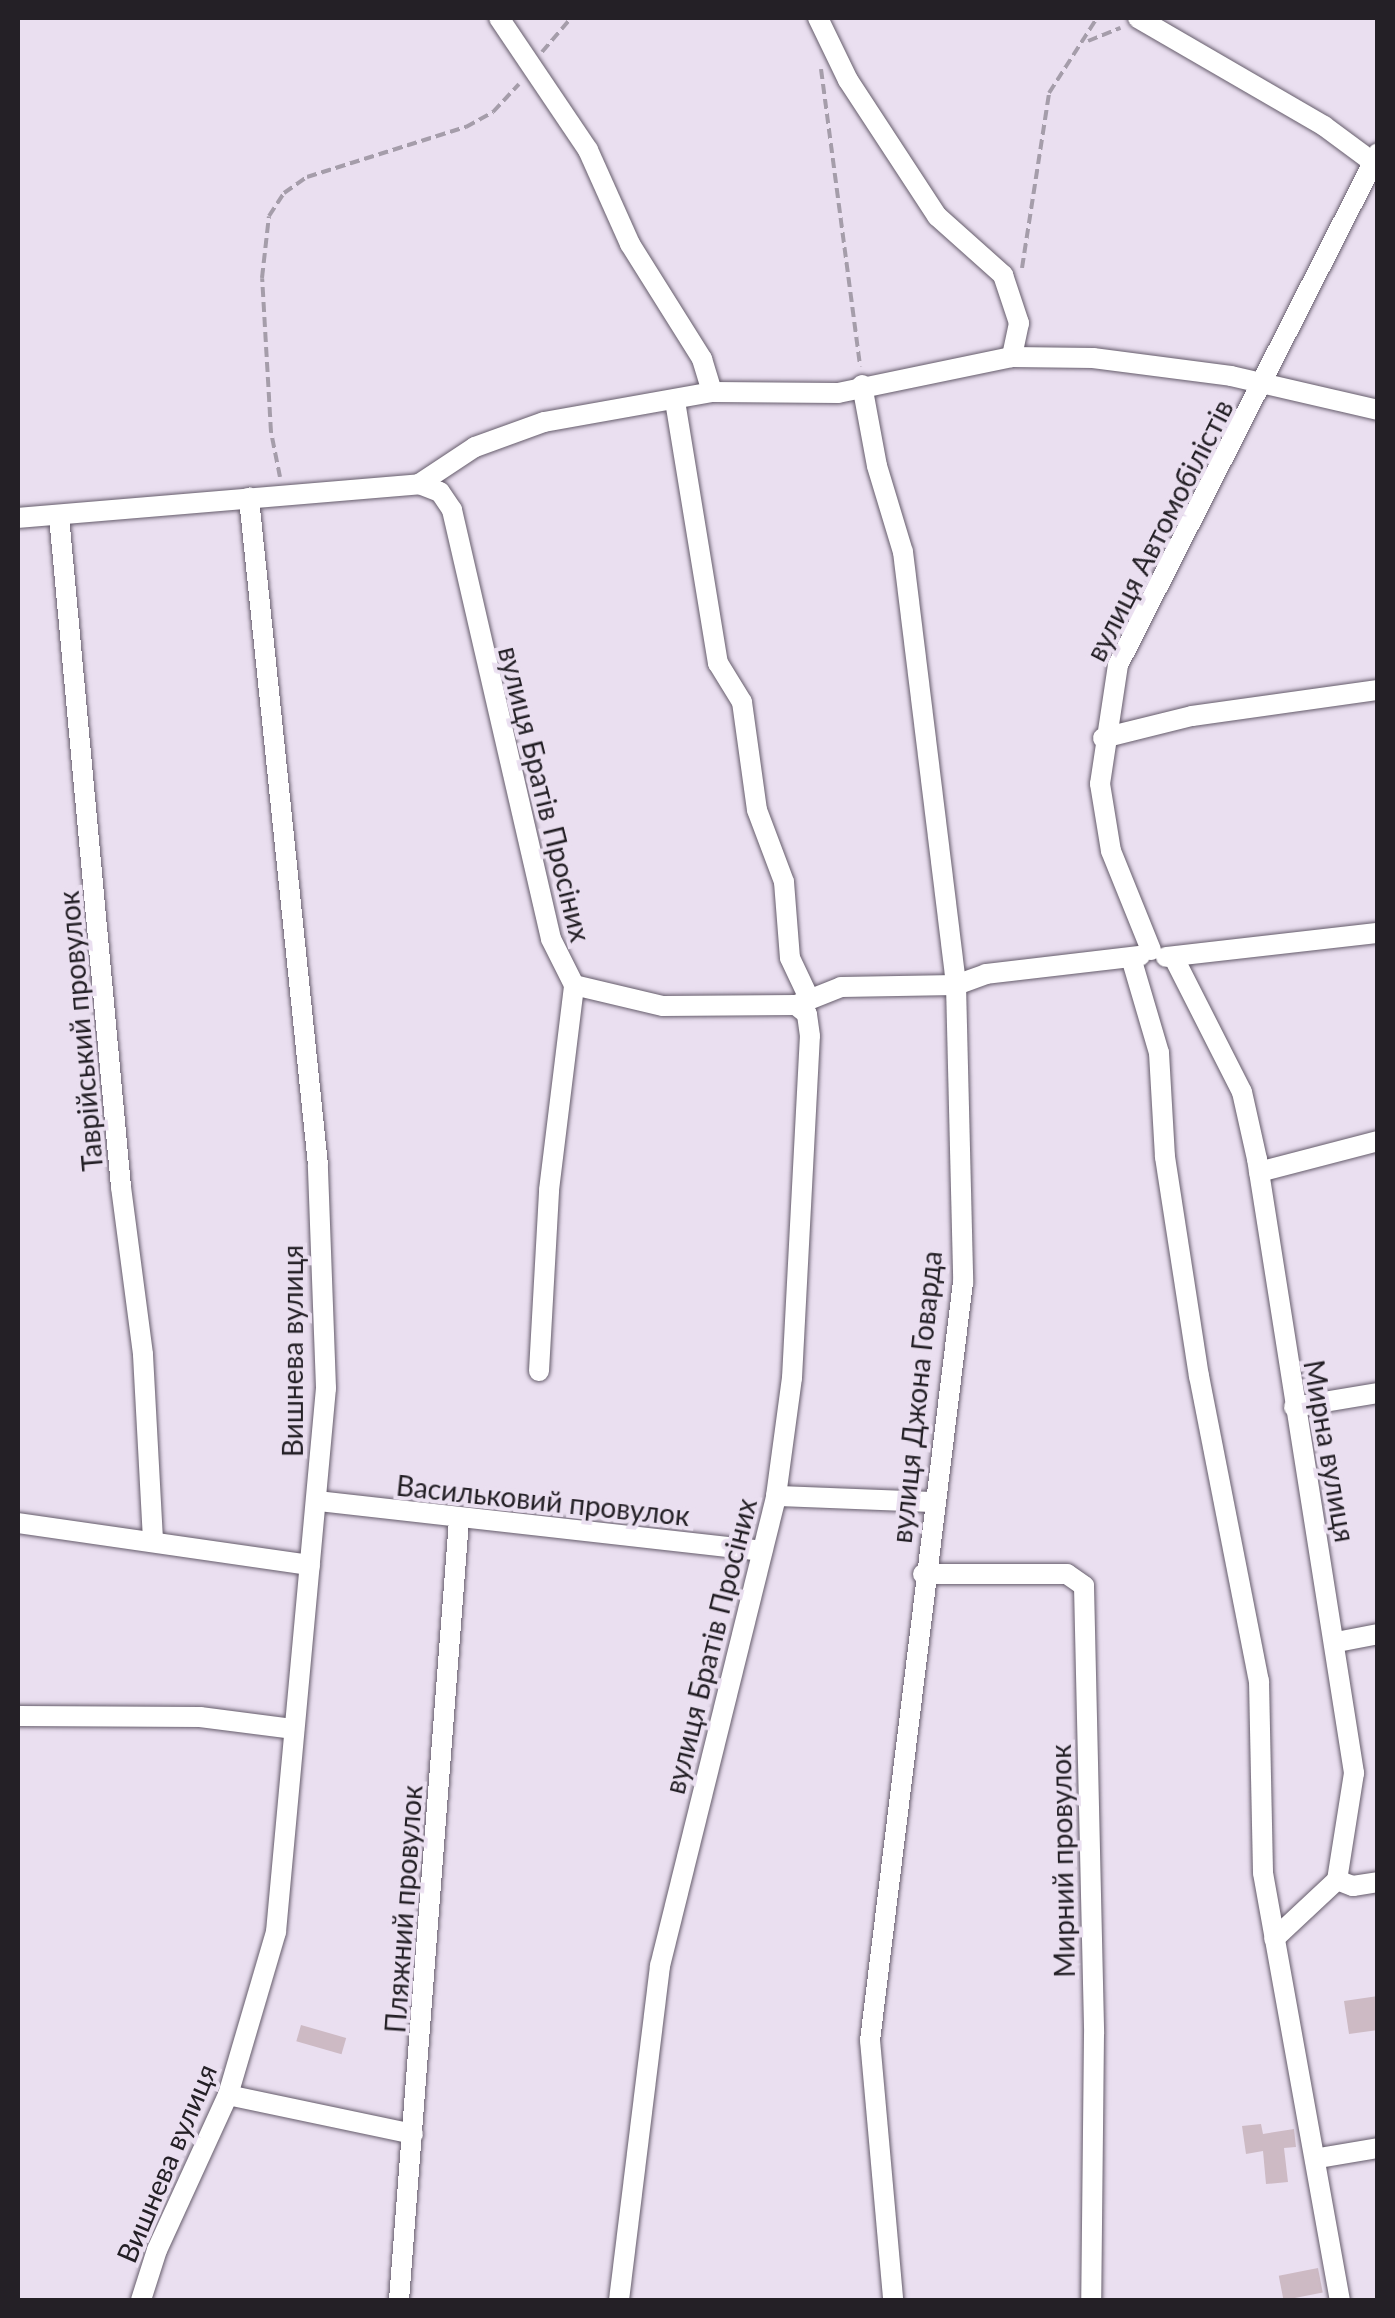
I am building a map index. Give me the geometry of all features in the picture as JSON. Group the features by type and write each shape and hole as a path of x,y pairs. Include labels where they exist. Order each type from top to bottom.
{"street":[{"path":"499,18 588,150 630,244 702,359 712,392"},
{"path":"818,18 848,80 937,216 1003,275 1018,323 1012,356"},
{"path":"1147,23 1324,126 1376,161"},
{"name":"вулиця Автомобілістів","path":"1150,950 1111,851 1100,784 1118,665 1376,161"},
{"path":"18,518 420,484 507,432 712,392 838,393 1012,356 1093,358 1264,382 1378,410"},
{"name":"вулиця Джона Говарда","path":"862,385 877,466 903,552 956,984 963,1282 924,1574 870,2040 893,2300"},
{"name":"вулиця Братів Просіних","path":"619,2300 660,1966 776,1496 792,1378 810,1036 790,958 784,882 757,810 742,702 718,662 675,401"},
{"name":"вулиця Братів Просіних","path":"420,484 440,492 452,510 551,939 574,985 550,1190 539,1371"},
{"name":"Вишнева вулиця","path":"141,2300 156,2250 228,2094 276,1932 326,1388 318,1165 249,498"},
{"name":"Таврійський провулок","path":"59,516 121,1187 143,1354 153,1541"},
{"path":"1104,738 1192,716 1378,690"},
{"path":"574,985 663,1006 802,1000 841,987 956,984 986,974 1132,961 1150,950 1175,960 1378,932"},
{"name":"Мирна вулиця","path":"1175,960 1242,1092 1259,1172 1294,1407 1337,1642 1354,1773 1337,1880"},
{"path":"1132,961 1159,1053 1165,1157 1199,1376 1259,1681 1263,1874 1318,2158 1340,2300"},
{"path":"1259,1172 1378,1141"},
{"path":"1294,1407 1378,1394"},
{"path":"776,1496 935,1502"},
{"name":"Васильковий провулок","path":"318,1501 459,1521 762,1550"},
{"name":"Пляжний провулок","path":"399,2300 459,1521"},
{"path":"18,1522 310,1565"},
{"name":"Мирний провулок","path":"924,1574 1066,1574 1084,1586 1095,2102 1092,2300"},
{"path":"1337,1642 1378,1634"},
{"path":"18,1716 200,1717 294,1729"},
{"path":"1274,1939 1337,1880 1353,1886 1378,1882"},
{"path":"228,2094 413,2134"},
{"path":"1318,2158 1378,2148"}],"path":[{"path":"276,494 280,462 271,432 262,278 269,216 284,193 341,161 466,127 494,112 572,18"},
{"path":"1022,275 1050,93 1098,18"},
{"path":"1084,44 1115,29 1147,23"},
{"path":"822,66 862,385"}],"building":[{"path":"1378,1996 1378,2030 1349,2034 1344,2001"},
{"path":"301,2025 346,2038 341,2054 296,2041"},
{"path":"1261,2124 1263,2134 1294,2129 1296,2147 1284,2148 1288,2182 1266,2184 1263,2151 1246,2154 1242,2126"},
{"path":"1318,2268 1323,2293 1283,2300 1279,2276"}]}
